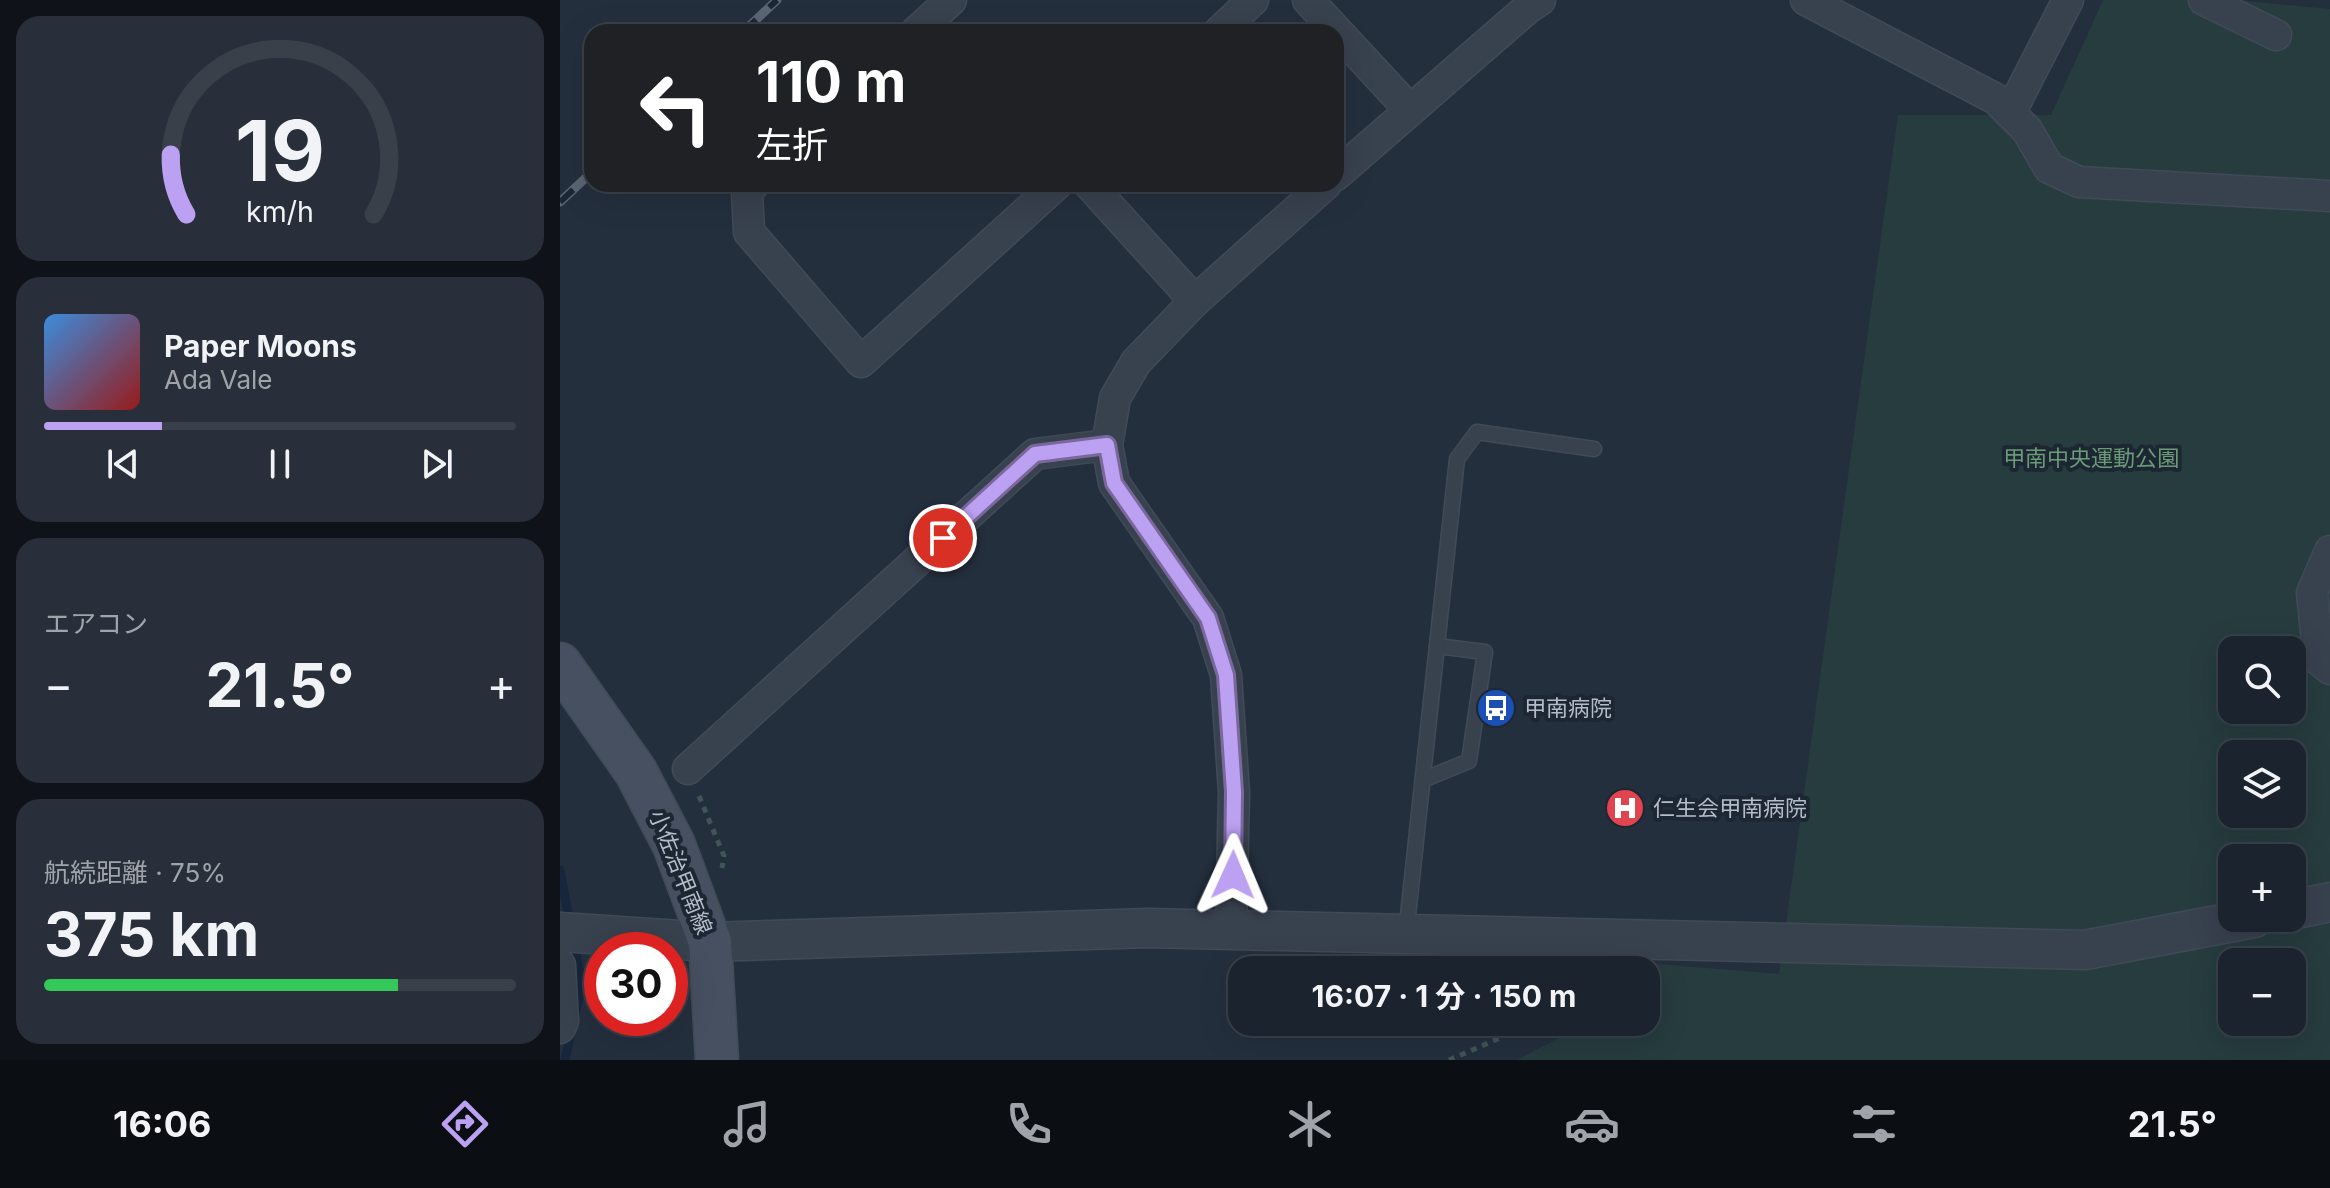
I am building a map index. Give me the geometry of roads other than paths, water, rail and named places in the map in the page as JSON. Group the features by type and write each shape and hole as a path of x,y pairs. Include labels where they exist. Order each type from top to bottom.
{"main road":[{"name":"小佐治甲南線","path":"560,664 642,784 674,845 710,942 717,1060"}],"street":[{"path":"1228,24 1253,0"},
{"path":"1308,0 1330,24"},
{"path":"1344,168 1540,0"},
{"path":"1806,0 1996,99 2027,130 2049,168 2079,182 2330,196"},
{"path":"2010,113 2068,0"},
{"path":"2204,0 2276,35"},
{"path":"1344,39 1410,110"},
{"path":"747,192 749,232 861,362 1048,192"},
{"path":"1096,192 1195,301"},
{"path":"1231,930 1234,792 1226,675 1208,618 1114,483 1107,445 1115,398 1136,362 1195,301 1317,192"},
{"path":"688,769 1035,454 1107,445"},
{"path":"2330,551 2312,593 2319,660 2330,669"},
{"path":"2306,907 2330,902"},
{"path":"560,932 710,942 1149,928 2085,950 2218,925"},
{"path":"560,965 563,1021 560,1028"}],"lane":[{"path":"1406,934 1457,459 1477,432 1594,449"},
{"path":"1423,780 1469,761 1485,652 1437,646"}],"waterway":[{"path":"560,870 570,924"},
{"path":"574,942 582,985 575,1014"},
{"path":"565,1060 572,1028"}],"railway":[{"path":"752,24 777,0"},
{"path":"560,202 584,180"}],"place":[{"name":"甲南病院","path":"1496,708"},
{"name":"仁生会甲南病院","path":"1625,808"}],"park label":[{"name":"甲南中央運動公園","path":"2091,458"}]}
